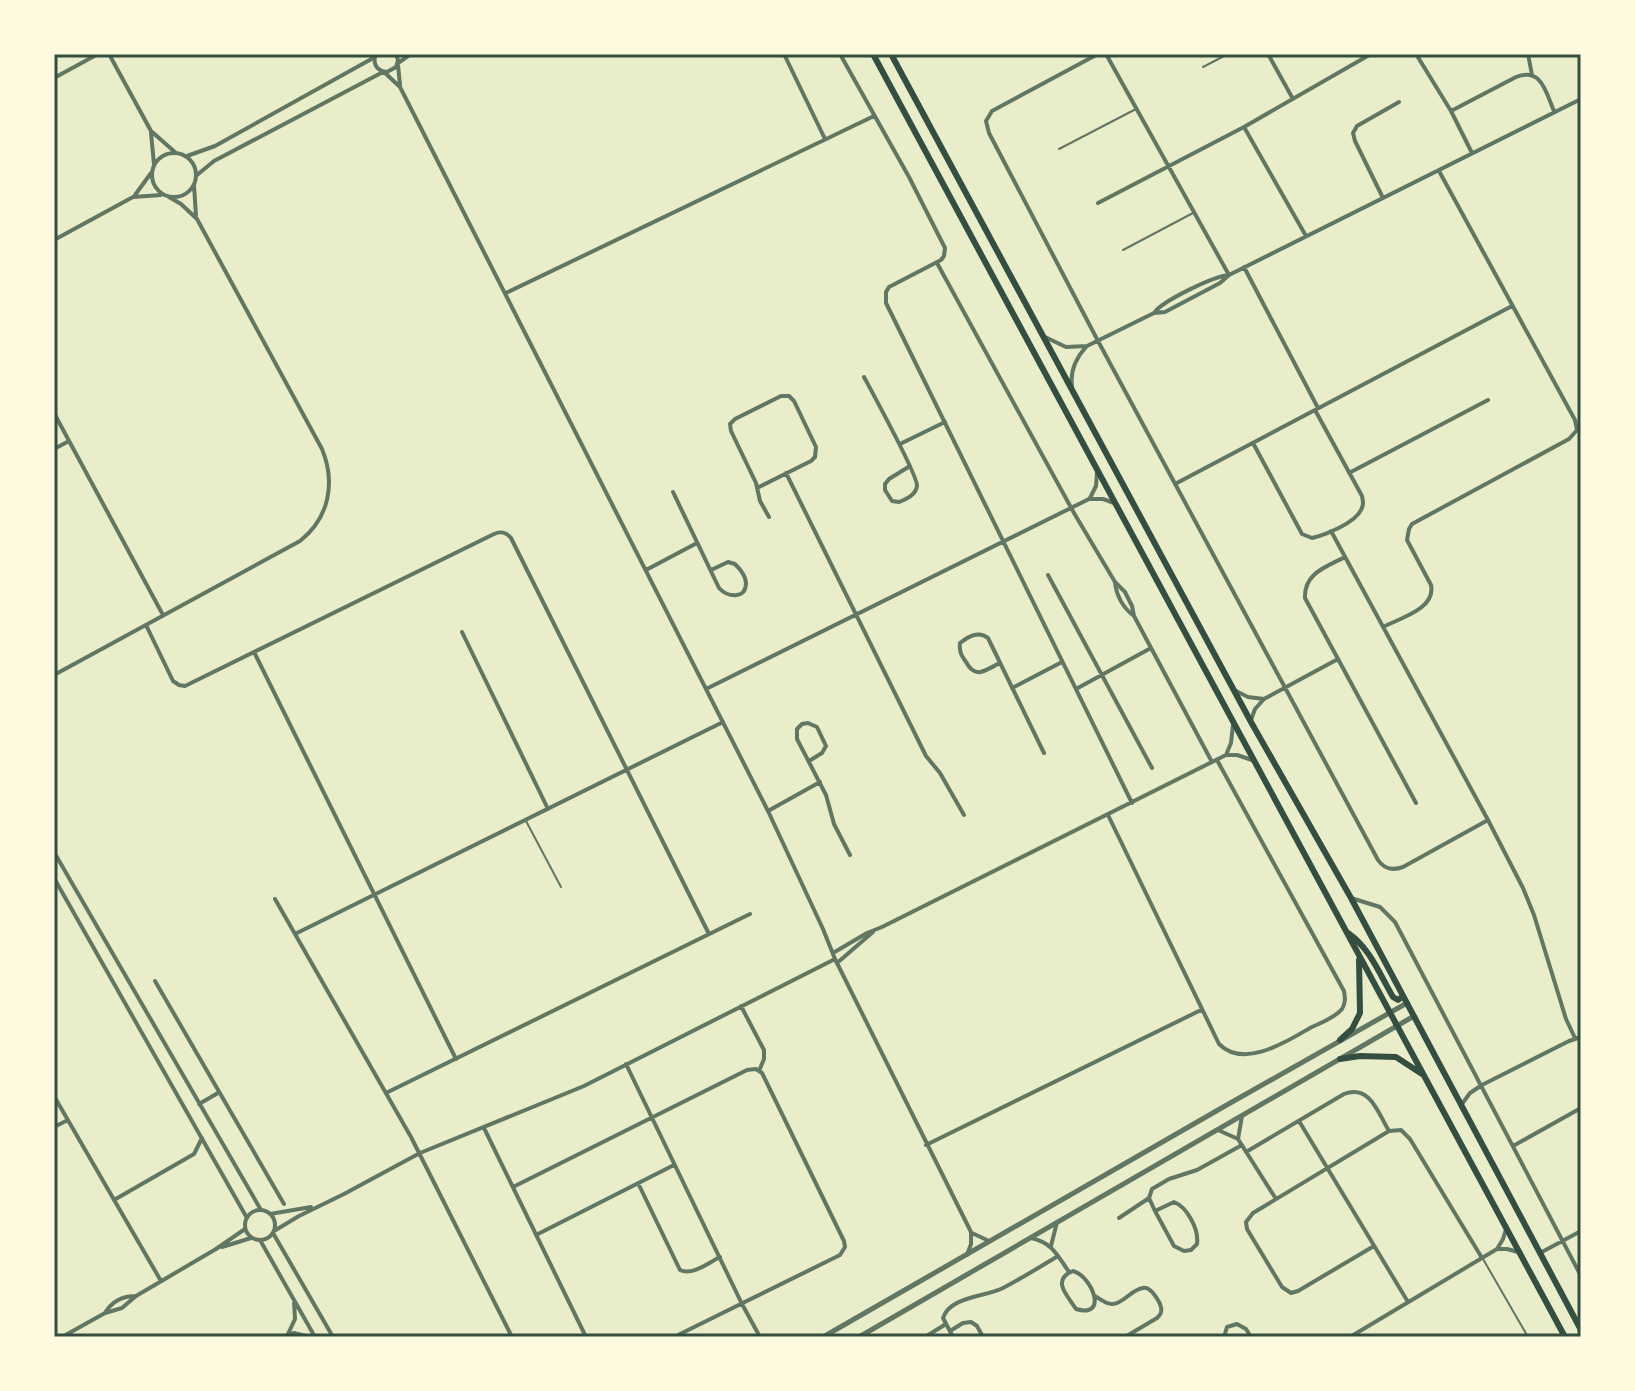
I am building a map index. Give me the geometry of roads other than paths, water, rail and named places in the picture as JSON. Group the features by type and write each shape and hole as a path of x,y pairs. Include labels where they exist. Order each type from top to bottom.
{"main road":[{"path":"873,54 1565,1337"},
{"path":"891,54 1251,722 1403,994 1581,1330"},
{"path":"1345,931 1363,945 1393,997 1398,1000 1403,994"},
{"path":"1340,1040 1352,1029 1360,1013 1359,956"},
{"path":"1340,1059 1396,1057 1425,1076"}],"street":[{"path":"54,78 98,54"},
{"path":"109,54 151,131 176,153"},
{"path":"396,54 400,87"},
{"path":"197,175 214,161 368,78 391,71 411,54"},
{"path":"784,54 825,139"},
{"path":"840,54 945,248 944,256 937,263 889,287 886,303 1132,803"},
{"path":"1098,54 997,108 986,121 989,133 1381,865 1396,870 1488,820"},
{"path":"1106,54 1229,275"},
{"path":"1268,54 1293,99"},
{"path":"1098,203 1244,127 1371,54"},
{"path":"1416,54 1451,111 1472,153"},
{"path":"1528,54 1532,75"},
{"path":"375,55 376,67 400,87 768,811 835,959 971,1232 971,1244 966,1255"},
{"path":"187,156 215,146 356,69 375,55"},
{"path":"1451,111 1521,75 1532,75 1540,81 1555,112"},
{"path":"1044,336 1066,347 1087,346 1154,313 1162,304 1217,277 1229,275 1581,99"},
{"path":"1383,198 1353,133 1357,126 1399,102"},
{"path":"506,293 874,116"},
{"path":"1244,127 1306,236"},
{"path":"54,675 300,541 319,520 327,504 330,485 322,449 197,219 153,182 151,131"},
{"path":"133,197 165,154 187,156 194,164 197,175 194,185 197,219"},
{"path":"1383,627 1420,608 1431,597 1431,585 1407,540 1412,524 1569,439 1577,430 1575,420 1439,171"},
{"path":"54,240 133,197 175,197 186,194 194,185"},
{"path":"937,263 1072,508 1115,582 1131,602 1134,616 1151,648 1344,991 1344,1004 1336,1014 1272,1050 1233,1053 1224,1049 1217,1041 1108,815"},
{"path":"1244,267 1362,496 1362,509 1353,520 1331,531 1312,538 1302,534 1253,443"},
{"path":"1175,484 1512,306"},
{"path":"1074,392 1074,364 1087,346"},
{"path":"864,377 910,466 917,480 915,491 902,501 892,501 885,484 910,466"},
{"path":"757,488 813,460 817,451 789,396 783,395 730,424 769,517"},
{"path":"1349,473 1488,400"},
{"path":"54,413 163,615"},
{"path":"899,445 945,422"},
{"path":"54,449 69,441"},
{"path":"1089,499 1096,486 1097,470"},
{"path":"786,473 926,756 940,773 964,815"},
{"path":"673,492 719,588 724,594 735,596 745,587 745,579 733,562 711,570"},
{"path":"706,689 1089,499 1103,499 1115,504"},
{"path":"1331,531 1488,820 1531,908 1566,1019 1578,1038 1482,1085 1470,1093 1461,1106"},
{"path":"146,625 173,681 179,685 189,685 494,534 503,533 511,538 709,934"},
{"path":"646,570 697,543"},
{"path":"1345,557 1312,575 1304,590 1305,598 1416,803"},
{"path":"1048,575 1152,768"},
{"path":"462,632 548,809"},
{"path":"1000,663 974,672 959,651 960,643 976,634 988,638 1044,753"},
{"path":"1076,689 1151,648"},
{"path":"254,652 456,1059"},
{"path":"1251,722 1255,709 1264,699 1338,659"},
{"path":"1012,688 1062,662"},
{"path":"1234,690 1248,697 1264,699"},
{"path":"295,934 723,722"},
{"path":"1226,755 1233,736 1233,722"},
{"path":"809,761 822,753 826,746 817,727 808,723 799,727 796,736 809,761 820,782 834,824 850,855"},
{"path":"273,1232 420,1153 584,1086 835,959 873,932 1226,755 1254,761"},
{"path":"768,811 820,782"},
{"path":"54,852 261,1210 274,1220 270,1237 260,1240 251,1238 216,1249"},
{"path":"54,879 247,1218"},
{"path":"1351,898 1380,907 1395,922 1581,1276"},
{"path":"275,899 420,1153 512,1337"},
{"path":"386,1093 750,914"},
{"path":"835,959 864,934 873,932"},
{"path":"155,981 284,1204"},
{"path":"823,1337 1407,1003"},
{"path":"741,1006 764,1050 759,1071"},
{"path":"926,1145 1202,1010"},
{"path":"859,1337 1414,1016"},
{"path":"626,1064 760,1337"},
{"path":"513,1187 747,1070 759,1071 838,1227 845,1247 840,1255 674,1337"},
{"path":"1246,1152 1344,1094 1355,1091 1369,1098 1389,1131"},
{"path":"199,1104 219,1093"},
{"path":"54,1096 161,1281"},
{"path":"1513,1146 1581,1108"},
{"path":"1240,1142 1242,1116"},
{"path":"54,1127 68,1120"},
{"path":"1299,1121 1408,1302"},
{"path":"484,1128 586,1337"},
{"path":"1218,1130 1240,1142 1276,1199"},
{"path":"1374,1246 1298,1291 1288,1292 1246,1226 1250,1215 1389,1131 1401,1130 1407,1134 1482,1258"},
{"path":"194,1154 202,1138"},
{"path":"1119,1218 1149,1198 1152,1189 1165,1181 1193,1172 1240,1142"},
{"path":"114,1200 194,1154 204,1153 213,1157"},
{"path":"536,1235 674,1165"},
{"path":"638,1183 680,1270 690,1272 720,1257"},
{"path":"1149,1198 1155,1211 1171,1242 1179,1250 1191,1250 1197,1244 1196,1232 1179,1203 1169,1203 1155,1211"},
{"path":"270,1214 318,1206"},
{"path":"251,1238 245,1229 247,1218 261,1210"},
{"path":"1051,1246 1057,1222"},
{"path":"1350,1337 1497,1249 1506,1228"},
{"path":"62,1337 105,1313 122,1308 136,1296 245,1229"},
{"path":"1540,1253 1581,1231"},
{"path":"273,1232 333,1337"},
{"path":"971,1232 991,1241"},
{"path":"1031,1237 1051,1246 1069,1272"},
{"path":"260,1240 313,1337"},
{"path":"1497,1249 1520,1253"},
{"path":"983,1337 971,1322 963,1323 952,1334 943,1318 948,1309 972,1296 1002,1289 1058,1256"},
{"path":"1095,1296 1094,1304 1088,1310 1076,1309 1062,1287 1063,1278 1069,1272 1078,1271 1095,1296 1108,1304 1142,1288 1151,1291 1161,1306 1161,1314 1125,1337"},
{"path":"105,1313 120,1298 136,1296"},
{"path":"285,1336 295,1319 294,1300"},
{"path":"925,1337 946,1324"},
{"path":"1224,1337 1227,1327 1237,1324 1246,1329 1251,1337"},
{"path":"285,1336 301,1334 313,1337"}],"lane":[{"path":"1203,67 1228,54"},
{"path":"1059,149 1137,108"},
{"path":"1123,250 1194,212"},
{"path":"526,820 561,887"},
{"path":"1482,1258 1528,1337"}]}
